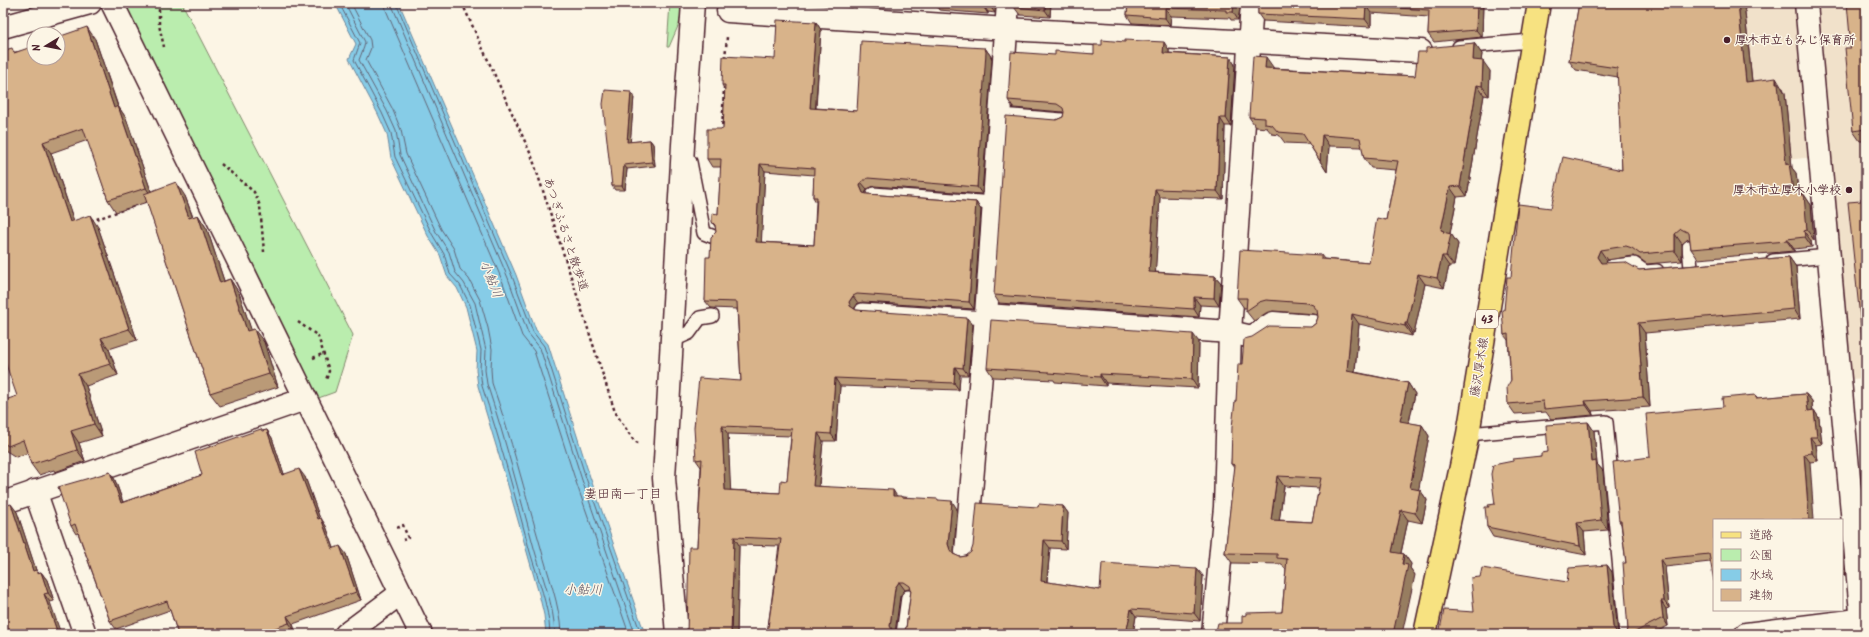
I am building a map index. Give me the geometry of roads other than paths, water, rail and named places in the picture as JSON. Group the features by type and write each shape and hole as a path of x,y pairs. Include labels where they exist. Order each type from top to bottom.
{"main road":[{"name":"藤沢厚木線","path":"1425,634 1468,434 1539,3"}],"street":[{"path":"3,27 90,3"},
{"path":"112,3 421,634"},
{"path":"678,634 664,478 682,154 693,3"},
{"path":"966,552 986,317 1008,3"},
{"path":"1213,634 1225,507 1230,332 1252,3"},
{"path":"1746,634 1864,624 1806,3"},
{"path":"728,11 1006,29 1434,50"},
{"path":"986,317 1230,332 1252,337 1273,324 1312,326"},
{"path":"3,503 305,399"},
{"path":"35,491 85,634"},
{"path":"346,634 401,592"}],"lane":[{"path":"1434,50 1532,41"},
{"path":"1000,115 1062,120"},
{"path":"682,154 690,162 704,233 714,237"},
{"path":"873,194 994,203"},
{"path":"1689,247 1691,268"},
{"path":"1760,262 1829,256"},
{"path":"1612,266 1634,264 1645,272 1706,267"},
{"path":"862,310 986,317"},
{"path":"672,342 689,333 700,318 712,316"},
{"path":"1468,434 1606,422 1626,634"},
{"path":"903,634 908,597"}],"water":[{"name":"小鮎川","path":"335,3 399,3 516,275 536,330 548,344 590,477 645,634 546,634 544,615 539,594 478,386 476,370 477,351 466,307 457,288 447,276 440,255 428,236 391,158 387,134 349,59 356,44"}],"place":[{"name":"厚木市立もみじ保育所","path":"1727,40"},
{"name":"厚木市立厚木小学校","path":"1849,190"}],"district":[{"name":"妻田南一丁目","path":"623,493"}]}
